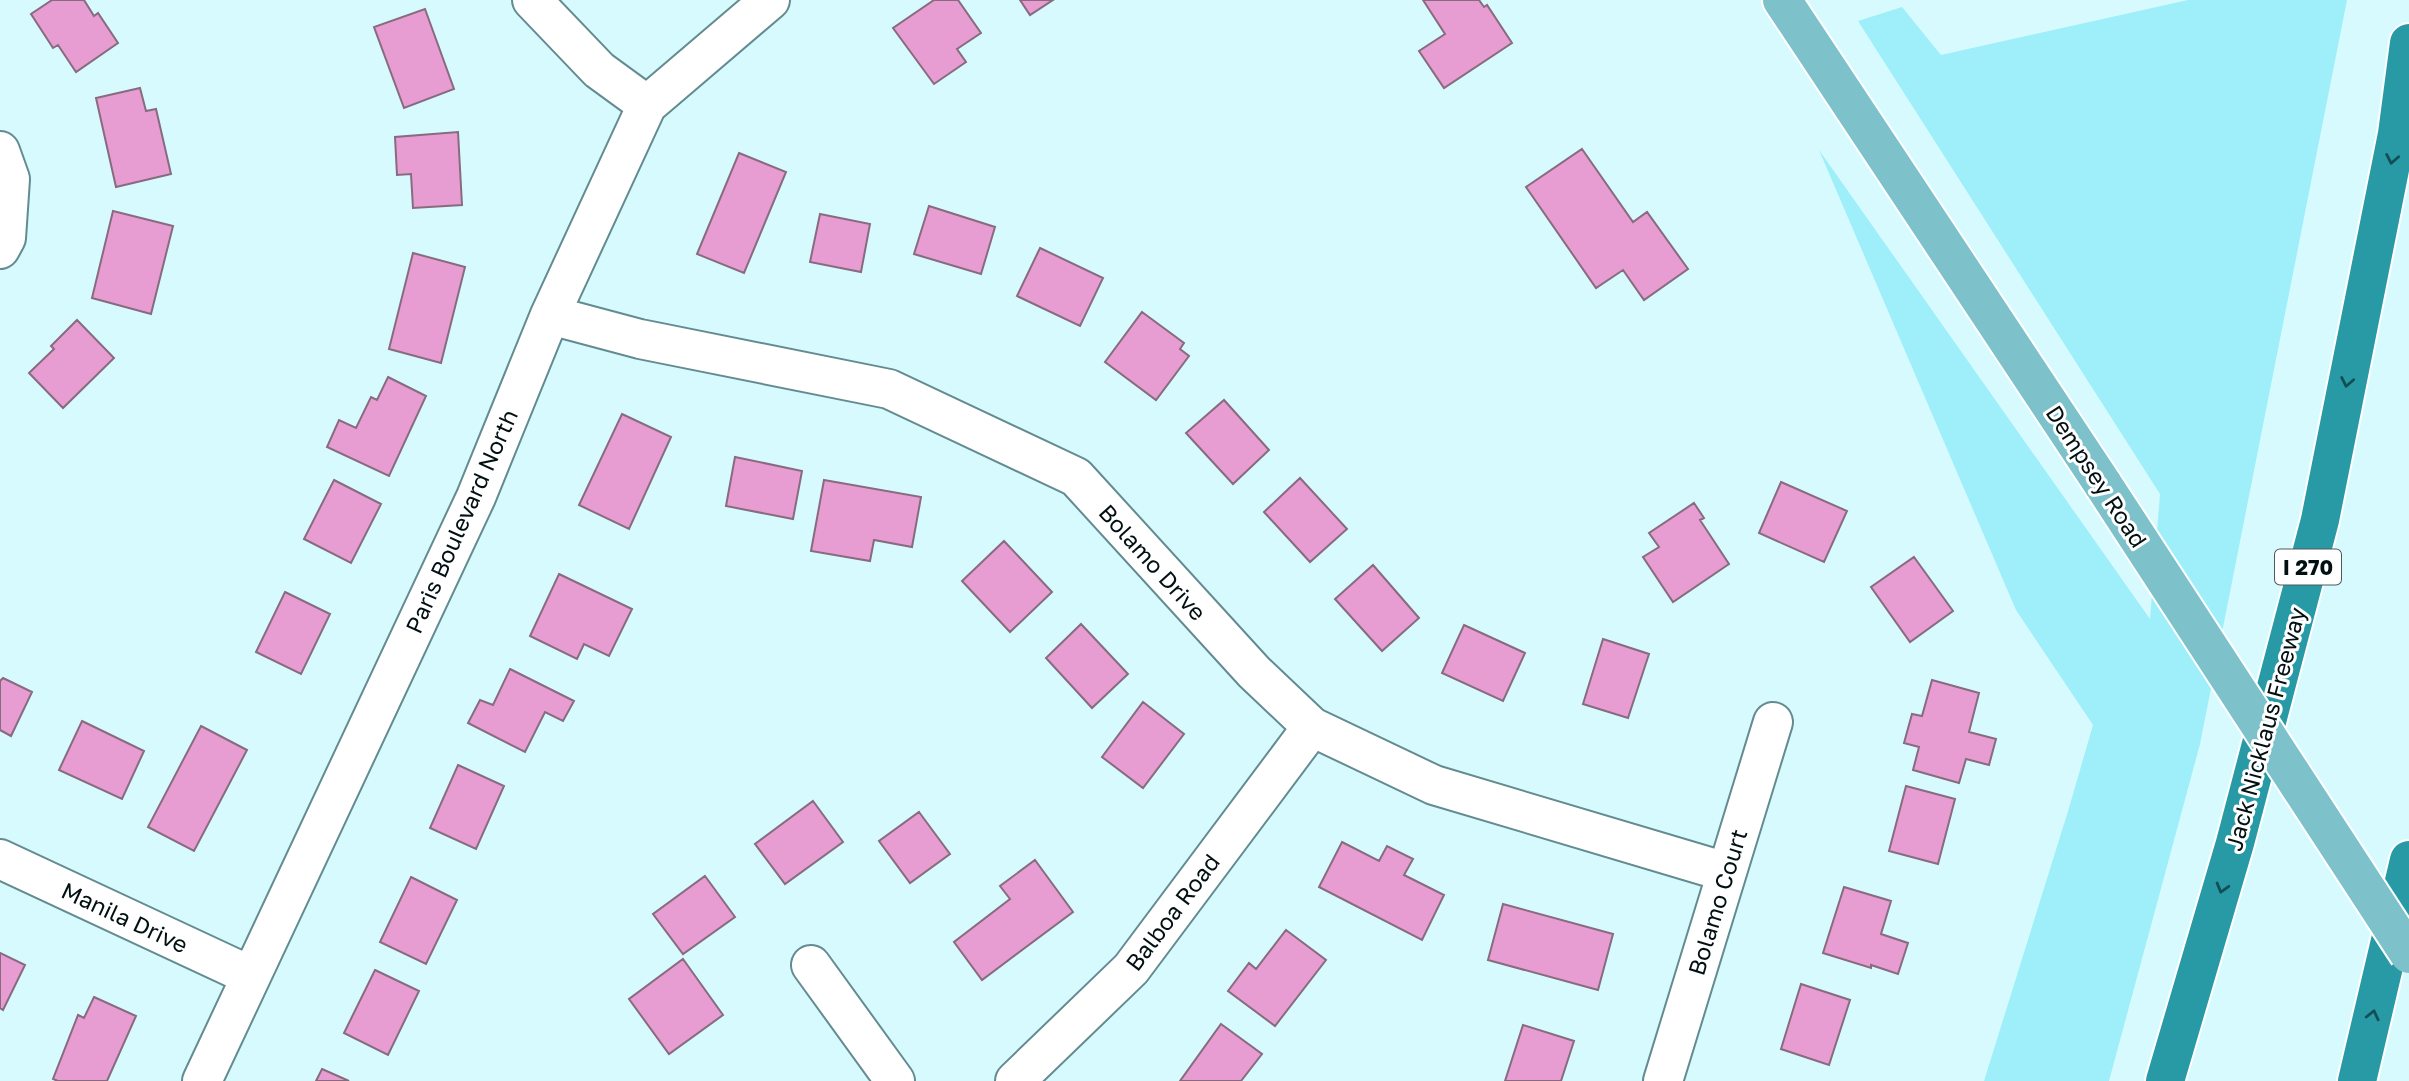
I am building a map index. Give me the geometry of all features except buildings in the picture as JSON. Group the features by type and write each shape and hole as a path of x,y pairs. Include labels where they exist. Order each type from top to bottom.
{"highway":[{"name":"Jack Nicklaus Freeway","path":"2165,1081 2235,843 2320,520 2397,134 2409,43"},
{"path":"2357,1081 2409,860"}],"main road":[{"name":"Dempsey Road","path":"1782,0 2104,486 2409,954"}],"street":[{"path":"532,0 599,71 647,105"},
{"name":"Paris Boulevard North","path":"202,1081 470,509 550,315 647,105 770,0"},
{"path":"0,151 10,179 6,238 0,249"},
{"name":"Bolamo Drive","path":"550,315 640,339 889,389 1076,477 1254,673 1312,727 1434,785 1726,872"},
{"name":"Bolamo Court","path":"1663,1081 1773,722"},
{"name":"Balboa Road","path":"1015,1081 1130,969 1312,727"},
{"name":"Manila Drive","path":"0,859 251,976"},
{"path":"811,965 895,1081"}],"shaded area":[{"path":"2188,0 2347,0 2200,744 2109,1081 1984,1081 2093,725 2016,610 1819,150 2150,619 2160,494 1858,21 1902,7 1941,55"}]}
